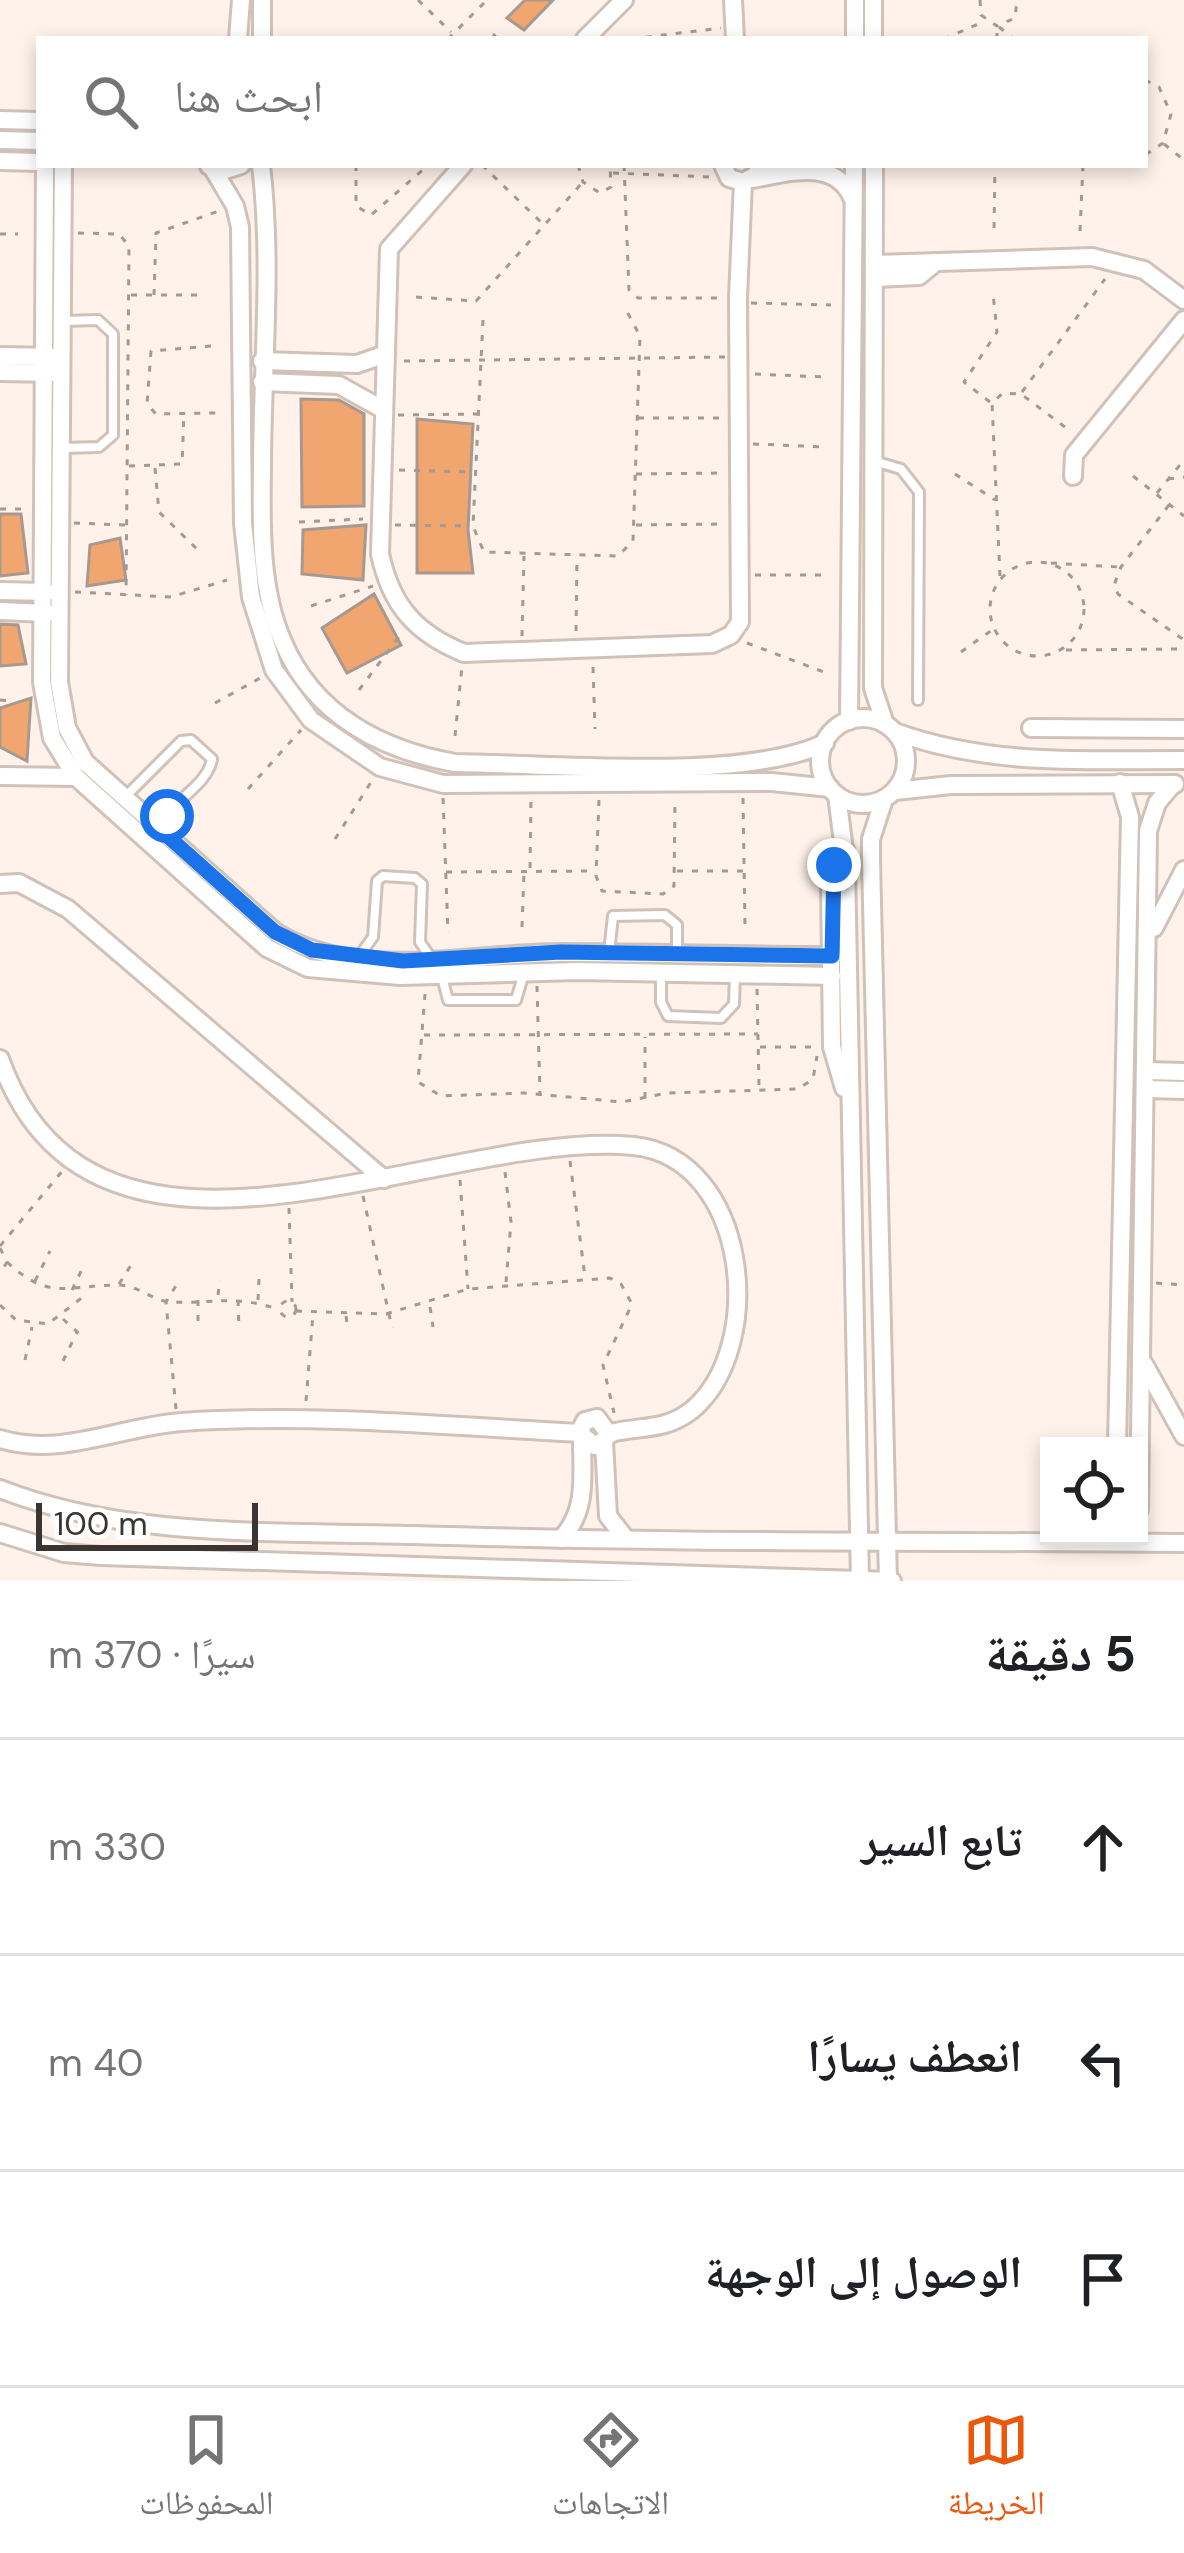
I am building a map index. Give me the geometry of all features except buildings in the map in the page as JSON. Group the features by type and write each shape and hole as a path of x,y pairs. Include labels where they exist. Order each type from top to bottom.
{"street":[{"path":"238,36 241,0"},
{"path":"262,0 262,36"},
{"path":"588,36 624,0"},
{"path":"733,0 735,33"},
{"path":"855,0 855,36"},
{"path":"873,0 873,36"},
{"path":"0,121 36,121"},
{"path":"0,140 36,141"},
{"path":"0,161 36,164"},
{"path":"42,168 62,448 61,523 51,592"},
{"path":"63,168 62,321 53,365 42,509 59,682 67,728 85,762 275,932 312,950 436,967 530,973 832,976"},
{"path":"212,168 235,206 243,523 251,597 274,670 310,720 380,767 443,784 743,784 833,792 868,804 890,795 1179,784"},
{"path":"261,168 262,522 273,618 299,672 318,696 375,740 414,756 455,764 745,764 800,754 825,742 848,721 854,168"},
{"path":"460,168 389,249 382,522 386,582 410,622 435,641 464,652 712,644 731,635 740,622 741,174 829,173 846,182 854,200"},
{"path":"0,1533 82,1554 890,1581 871,839 906,761 873,688 874,168"},
{"path":"874,271 919,276 936,262 1118,261 1144,270 1184,300"},
{"path":"1073,476 1074,455 1184,320"},
{"path":"0,356 53,365"},
{"path":"262,361 357,364 386,358"},
{"path":"0,372 53,365"},
{"path":"262,382 339,385 384,413"},
{"path":"0,591 51,592"},
{"path":"0,611 51,613"},
{"path":"51,613 42,682 52,738 76,777 286,960 332,972 609,954 832,956"},
{"path":"848,721 890,728 955,751 1017,760 1184,760"},
{"path":"1031,728 1184,729"},
{"path":"825,742 820,758 846,850 860,1580"},
{"path":"0,776 76,777"},
{"path":"1117,1437 1130,818 1120,783"},
{"path":"1140,1437 1148,831 1157,803 1179,784"},
{"path":"846,850 831,874 834,1064 848,1096"},
{"path":"1148,946 1161,909 1184,870"},
{"path":"0,884 19,884 68,909 384,1179"},
{"path":"0,1059 10,1089 37,1127 105,1180 154,1197 361,1182 568,1148 636,1146 672,1158 702,1181 724,1212 735,1249 729,1351 715,1383 693,1409 664,1428 610,1436"},
{"path":"1146,1080 1184,1072"},
{"path":"1146,1080 1184,1090"},
{"path":"1141,1359 1184,1436"},
{"path":"561,1539 578,1516 583,1493 580,1436 585,1420 597,1418 610,1436 608,1516 626,1539"},
{"path":"0,1439 64,1445 178,1422 305,1419 580,1436"},
{"path":"856,1449 885,1445"},
{"path":"0,1489 74,1511 142,1522 369,1534 1040,1540"},
{"path":"368,1565 369,1534"},
{"path":"1148,1540 1184,1543"}],"lane":[{"path":"62,321 98,320 113,334 113,435 99,447 62,448"},
{"path":"874,461 901,470 919,492 918,700"},
{"path":"121,796 134,793 181,741 191,740 212,765 167,816 163,832"},
{"path":"359,956 373,937 377,881 383,876 415,878 422,884 420,942 448,1000 516,1000 530,973"},
{"path":"609,954 613,916 665,915 677,925 676,956"},
{"path":"662,973 661,1002 668,1016 721,1018 734,1004 735,974"}],"path":[{"path":"418,0 449,36"},
{"path":"451,36 487,0"},
{"path":"980,0 985,21"},
{"path":"997,26 1015,17 1017,0"},
{"path":"951,36 985,21 1010,36"},
{"path":"997,26 997,36"},
{"path":"683,36 735,33"},
{"path":"1148,81 1159,86 1171,114 1163,143 1148,153"},
{"path":"1163,143 1184,160"},
{"path":"356,168 356,206 371,215 421,168"},
{"path":"485,168 545,225"},
{"path":"579,168 583,182 600,194 607,191 611,168"},
{"path":"994,227 995,168"},
{"path":"1080,231 1083,168"},
{"path":"624,169 627,284 633,295 831,305"},
{"path":"613,172 741,174"},
{"path":"416,297 476,301 583,182"},
{"path":"154,295 155,233 235,206"},
{"path":"0,234 18,234"},
{"path":"1021,394 1118,261"},
{"path":"993,293 998,332 964,382 992,404 1000,578 989,612 993,629 1011,650 1037,657 1063,650 1184,649"},
{"path":"129,295 205,295"},
{"path":"483,320 473,526 484,552 626,554 634,525 639,329 624,306"},
{"path":"211,346 158,347 147,357 149,411 216,413"},
{"path":"386,358 639,358 825,377"},
{"path":"992,404 1004,393 1021,394 1065,427"},
{"path":"127,466 184,460 184,413"},
{"path":"384,413 478,414"},
{"path":"636,418 739,418"},
{"path":"739,444 828,447"},
{"path":"1156,495 1184,460"},
{"path":"155,466 159,512 200,553"},
{"path":"383,469 476,472"},
{"path":"634,474 740,472"},
{"path":"955,474 996,501"},
{"path":"1132,476 1184,516"},
{"path":"1168,479 1184,477"},
{"path":"1169,505 1121,567 1114,585 1118,594 1184,640"},
{"path":"0,508 42,509"},
{"path":"299,522 473,526"},
{"path":"61,523 127,525"},
{"path":"634,525 740,524"},
{"path":"521,650 524,554"},
{"path":"577,555 595,729"},
{"path":"1000,578 1023,563 1121,567"},
{"path":"1050,563 1073,577 1084,602 1081,629 1063,650"},
{"path":"741,575 825,575"},
{"path":"51,592 171,597 226,580"},
{"path":"311,606 386,582"},
{"path":"359,690 410,622"},
{"path":"961,652 993,629"},
{"path":"731,635 787,662 829,674"},
{"path":"455,736 464,652"},
{"path":"215,704 274,670"},
{"path":"0,700 14,700"},
{"path":"248,789 310,720"},
{"path":"335,839 380,767"},
{"path":"443,784 448,933"},
{"path":"743,784 745,927"},
{"path":"522,927 532,786"},
{"path":"600,786 597,871 602,891 663,894 674,886 676,786"},
{"path":"446,872 597,871"},
{"path":"675,871 745,871"},
{"path":"436,967 421,1035 418,1082 432,1094 622,1102 807,1086 817,1070 817,1047 758,1046"},
{"path":"530,973 540,1096"},
{"path":"757,975 759,1090"},
{"path":"421,1035 758,1034"},
{"path":"645,1035 645,1098"},
{"path":"568,1148 585,1279"},
{"path":"73,1158 0,1247 7,1262 34,1282 71,1292 118,1285 166,1302 238,1298 281,1313 386,1314 505,1283 610,1278 621,1284 632,1304 603,1365 610,1436"},
{"path":"504,1158 511,1222 505,1283"},
{"path":"459,1166 468,1289"},
{"path":"361,1182 392,1328"},
{"path":"289,1190 296,1311"},
{"path":"34,1282 50,1251"},
{"path":"118,1285 135,1259"},
{"path":"0,1274 7,1262"},
{"path":"71,1292 85,1265"},
{"path":"258,1302 259,1279"},
{"path":"218,1297 220,1280"},
{"path":"1143,1282 1184,1285"},
{"path":"177,1284 166,1302 178,1422"},
{"path":"1,1309 32,1325 63,1318 91,1290"},
{"path":"238,1298 239,1329"},
{"path":"198,1299 198,1329"},
{"path":"278,1324 284,1303 292,1302"},
{"path":"430,1305 433,1328"},
{"path":"305,1419 313,1313"},
{"path":"346,1314 348,1330"},
{"path":"63,1318 84,1337"},
{"path":"25,1360 32,1325"},
{"path":"63,1361 77,1332"}],"route":[{"path":"167,816 163,832 292,943 332,954 403,961 561,952 832,956 834,865"}]}
